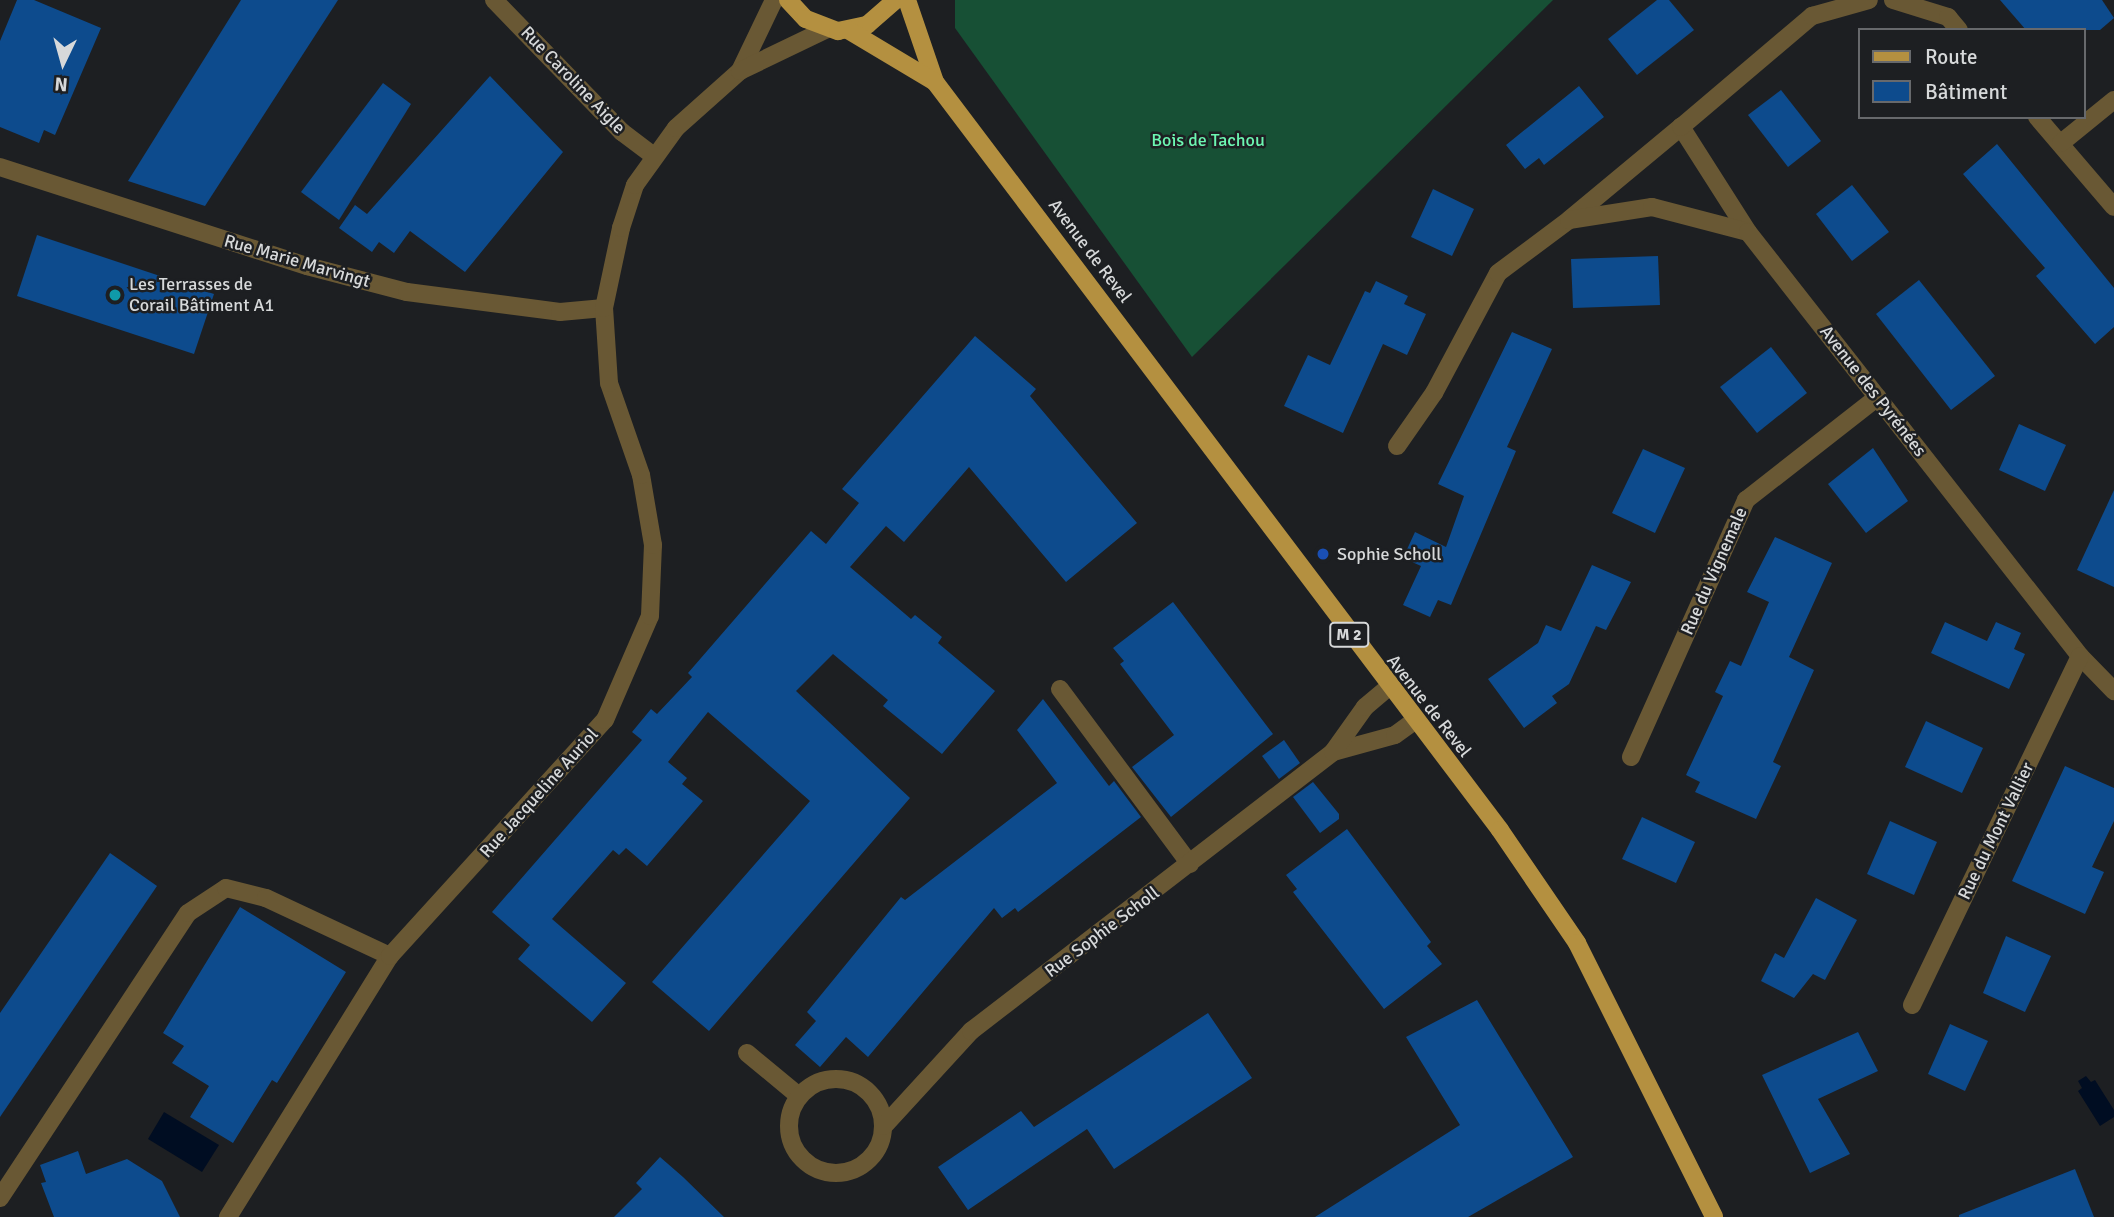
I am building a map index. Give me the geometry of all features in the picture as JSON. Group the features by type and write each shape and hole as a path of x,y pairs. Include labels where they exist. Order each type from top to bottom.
{"main road":[{"path":"788,0 806,19 827,29 849,30 883,15 896,0"},
{"name":"Avenue de Revel","path":"907,0 935,82 1239,481 1388,688 1500,830 1577,943 1714,1217"},
{"name":"Avenue de Revel","path":"849,30 935,82"}],"street":[{"name":"Rue Caroline Aigle","path":"494,0 622,132 654,156"},
{"name":"Rue Jacqueline Auriol","path":"740,71 774,0"},
{"path":"1396,446 1434,393 1498,273 1569,220 1812,16 1869,0"},
{"path":"1893,0 1948,17 1957,28"},
{"name":"Rue Jacqueline Auriol","path":"228,1217 390,956 605,720 650,617 653,545 647,499 609,383 604,307 621,228 635,185 676,128 740,71 827,29"},
{"path":"2061,143 2114,100"},
{"path":"2039,119 2114,207"},
{"name":"Avenue des Pyrénées","path":"1681,127 1748,232 2080,656 2114,691"},
{"name":"Rue Marie Marvingt","path":"0,167 294,262 407,292 560,312 604,307"},
{"path":"1569,220 1652,207 1748,232"},
{"name":"Rue du Vignemale","path":"1631,757 1746,500 1878,397"},
{"name":"Rue du Mont Vallier","path":"1912,1005 2080,656"},
{"name":"Rue Sophie Scholl","path":"799,1096 791,1111 792,1143 800,1157 820,1170 845,1172 860,1167 881,1143 884,1126 971,1031 1333,752 1365,707 1388,688"},
{"path":"1060,689 1190,864"},
{"name":"Rue Sophie Scholl","path":"1333,752 1395,735 1414,721"},
{"path":"0,1198 188,913 226,888 266,898 390,956"},
{"path":"747,1053 799,1096 823,1080 852,1081 876,1098 884,1126"}],"green space":[{"name":"Bois de Tachou","path":"955,0 1553,0 1192,357 955,28"}],"water":[{"path":"2086,1076 2091,1082 2095,1080 2114,1110 2114,1117 2100,1126 2078,1091 2082,1088 2078,1081"},
{"path":"164,1112 219,1145 202,1172 148,1139"}],"building":[{"path":"17,0 34,0 101,28 55,135 44,130 39,143 0,127 0,41"},
{"path":"241,0 338,0 205,206 128,181"},
{"path":"1657,0 1669,0 1694,30 1637,75 1608,39"},
{"path":"2000,0 2102,0 2114,18 2100,30 2024,28"},
{"path":"490,76 563,152 465,272 410,231 394,253 379,242 372,252 339,228 355,205 367,214"},
{"path":"383,83 411,104 339,220 301,192"},
{"path":"1579,86 1604,117 1544,165 1539,158 1525,169 1506,145"},
{"path":"1781,90 1821,141 1788,167 1748,115"},
{"path":"1997,144 2114,288 2114,327 2095,344 2036,276 2045,268 1963,174"},
{"path":"1852,185 1889,232 1852,261 1816,214"},
{"path":"1433,189 1474,209 1452,256 1411,237"},
{"name":"Les Terrasses de Corail Bâtiment A1","path":"37,235 214,294 194,354 17,296"},
{"path":"1658,256 1660,305 1573,308 1571,259"},
{"path":"1919,280 1995,376 1951,410 1876,314"},
{"path":"1376,281 1408,296 1404,304 1426,314 1407,355 1383,344 1343,433 1284,406 1308,355 1330,365 1365,291 1370,293"},
{"path":"1512,332 1552,349 1507,447 1516,451 1451,605 1438,600 1430,617 1403,605 1421,566 1403,558 1415,532 1446,547 1464,496 1438,484"},
{"path":"975,336 1036,389 1030,396 1137,523 1066,582 969,467 904,542 886,526 850,567 911,619 915,615 942,637 938,643 995,691 942,754 883,706 888,700 833,654 796,691 910,798 709,1031 652,982 810,801 708,712 668,762 687,778 682,784 703,801 647,866 626,848 619,855 613,850 552,919 626,983 592,1022 518,959 530,945 492,912 642,740 632,732 651,709 657,714 692,677 688,673 811,531 826,544 859,503 842,489"},
{"path":"1771,347 1807,393 1757,433 1720,387"},
{"path":"2019,424 2066,445 2045,491 1999,470"},
{"path":"1873,448 1908,501 1866,533 1828,484"},
{"path":"1643,449 1685,468 1655,533 1612,513"},
{"path":"2114,490 2114,587 2077,570"},
{"path":"1775,537 1832,563 1789,657 1814,670 1773,762 1781,766 1756,819 1695,792 1700,782 1686,775 1723,696 1715,692 1730,661 1741,666 1769,602 1747,592"},
{"path":"1592,565 1631,582 1606,630 1596,626 1569,684 1552,696 1557,703 1524,728 1488,679 1538,643 1546,625 1561,631"},
{"path":"1173,602 1273,734 1171,817 1132,767 1174,735 1120,664 1124,661 1113,648"},
{"path":"1945,622 1987,641 1996,622 2021,633 2014,649 2025,654 2009,689 1931,653"},
{"path":"1043,699 1109,786 1114,781 1141,817 1018,912 1015,908 1002,918 994,908 868,1057 846,1037 820,1067 795,1045 816,1021 807,1012 901,897 905,900 1057,783 1017,730"},
{"path":"1926,721 1983,748 1962,793 1905,767"},
{"path":"1284,740 1300,763 1279,779 1262,756"},
{"path":"2065,766 2114,788 2114,821 2092,867 2104,872 2085,914 2012,881"},
{"path":"1313,782 1339,814 1339,819 1320,833 1293,797"},
{"path":"1642,817 1695,842 1676,883 1622,859"},
{"path":"1890,821 1937,842 1914,895 1867,874"},
{"path":"1347,829 1431,942 1427,946 1442,964 1384,1009 1293,892 1297,889 1286,875"},
{"path":"110,853 157,886 0,1117 0,1013"},
{"path":"1816,898 1857,920 1825,980 1813,974 1794,998 1761,981 1775,953 1784,958"},
{"path":"240,907 346,972 277,1083 272,1080 233,1143 190,1117 209,1086 172,1063 184,1046 163,1033"},
{"path":"2006,936 2051,956 2025,1012 1983,993"},
{"path":"1477,1000 1573,1157 1468,1217 1315,1217 1460,1125 1406,1037"},
{"path":"1208,1013 1252,1078 1114,1169 1087,1129 968,1210 938,1167 1021,1111 1034,1127"},
{"path":"1950,1024 1988,1041 1965,1091 1928,1074"},
{"path":"1858,1032 1878,1071 1818,1099 1850,1154 1810,1173 1762,1075"},
{"path":"78,1151 86,1174 127,1159 162,1181 180,1217 54,1217 41,1183 46,1182 40,1165"},
{"path":"660,1157 724,1217 614,1217 642,1189 636,1183"},
{"path":"2075,1169 2094,1217 1959,1217 1959,1215"}],"place":[{"name":"Les Terrasses de Corail Bâtiment A1","path":"115,295"},
{"name":"Sophie Scholl","path":"1323,554"}]}
